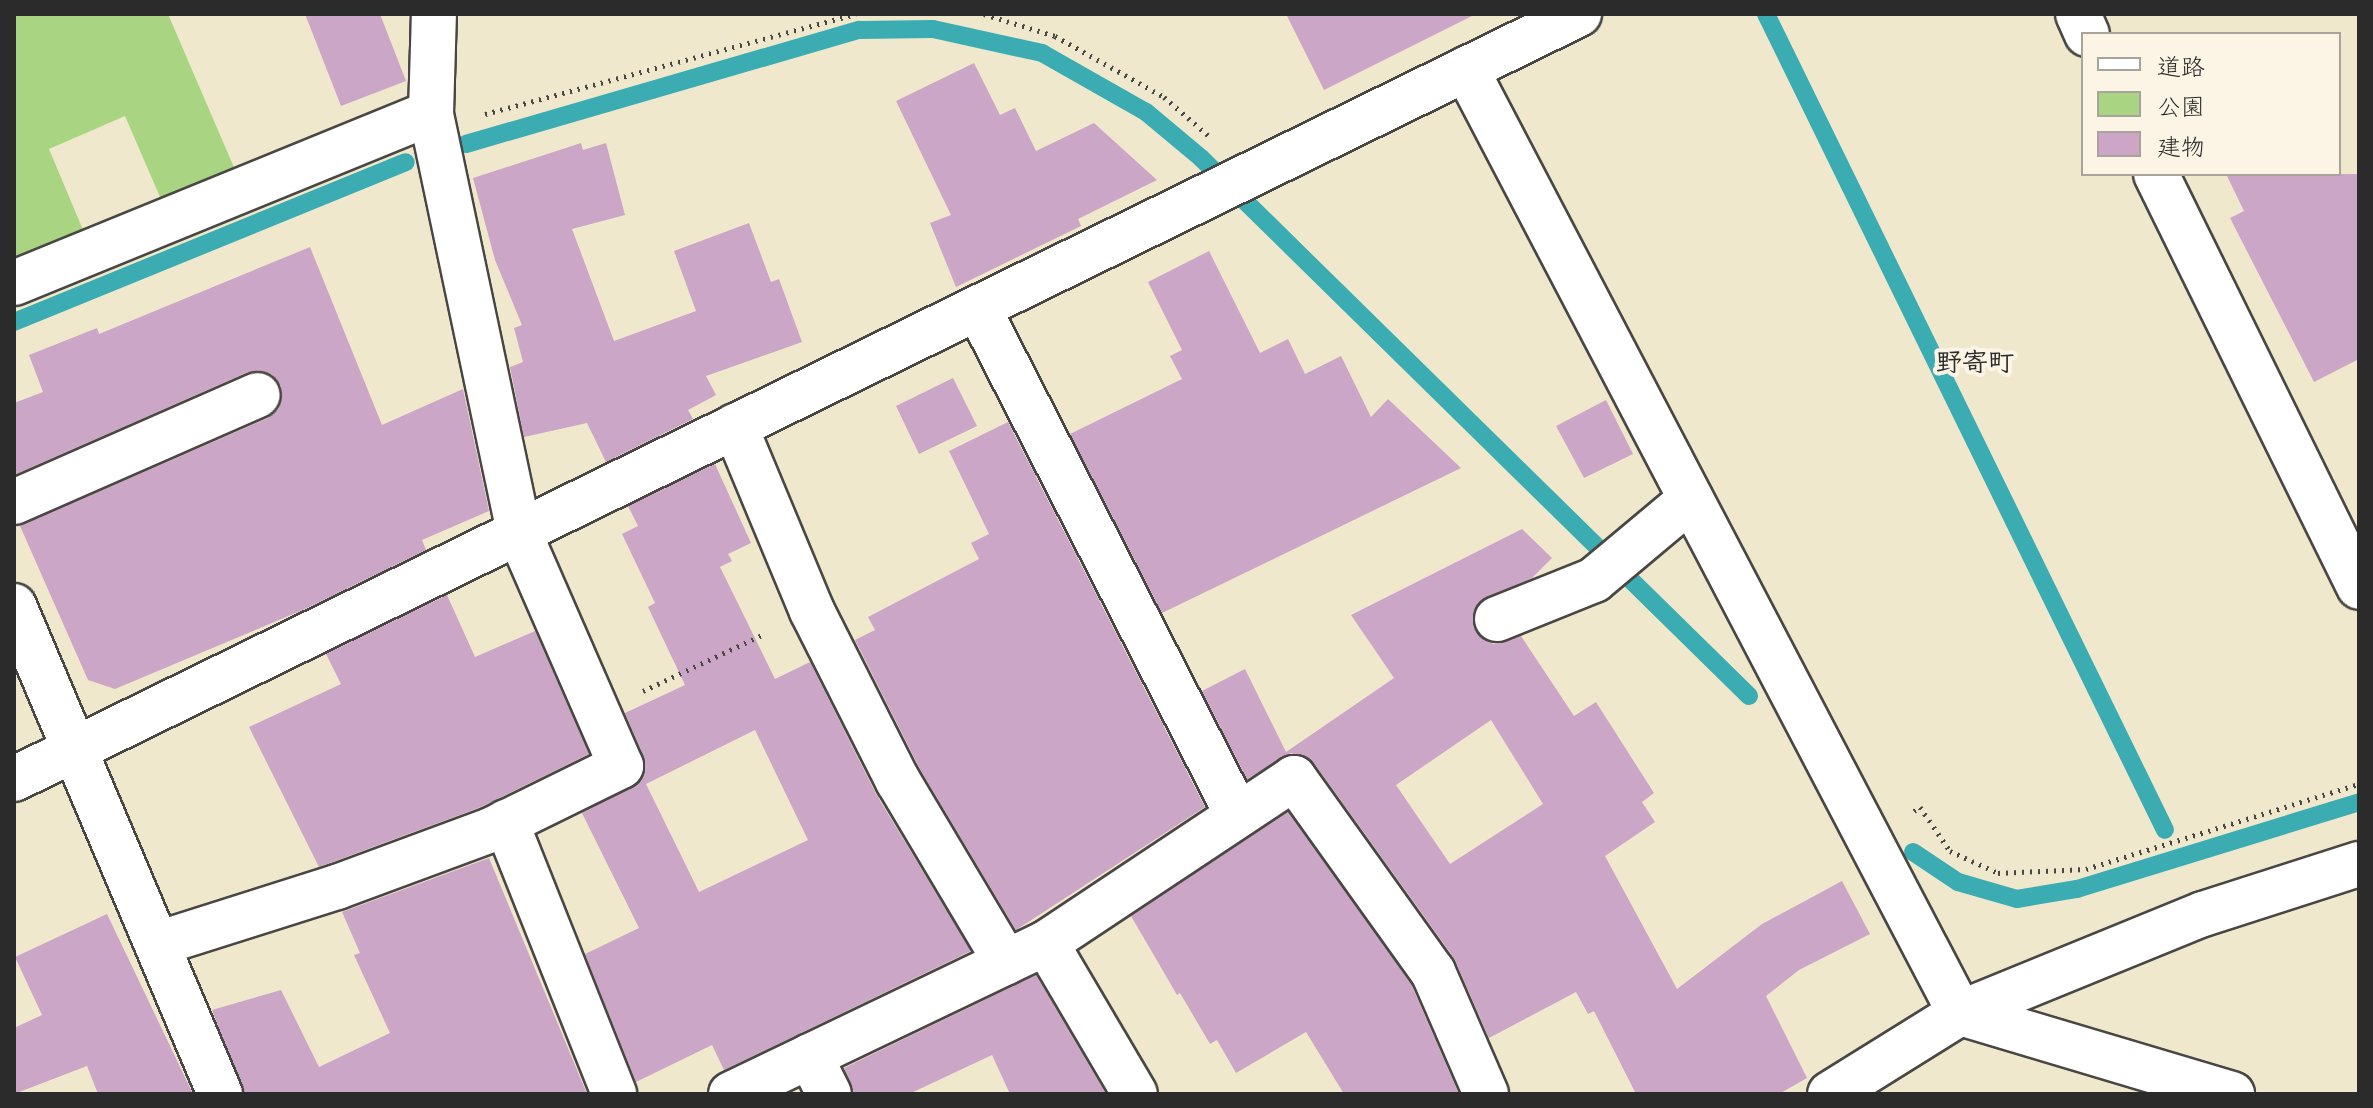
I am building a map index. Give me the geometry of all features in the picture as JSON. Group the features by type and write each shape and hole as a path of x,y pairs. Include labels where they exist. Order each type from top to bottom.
{"street":[{"path":"157,944 337,887 506,822 621,766 519,532 432,120 434,14"},
{"path":"14,779 1579,14"},
{"path":"1466,69 1960,1013 2232,1094"},
{"path":"14,283 432,120"},
{"path":"2157,176 2359,587"},
{"path":"978,308 1237,814"},
{"path":"14,502 258,395"},
{"path":"735,426 812,611 898,781 1006,962"},
{"path":"1497,619 1594,580 1691,499"},
{"path":"14,606 220,1094"},
{"path":"731,1094 820,1075 1006,962 1046,943 1294,778 1433,972 1486,1094"},
{"path":"506,822 614,1094"},
{"path":"1830,1094 1960,1013 2203,914 2359,864"},
{"path":"1046,943 1135,1094"}],"path":[{"path":"432,120 856,14"},
{"path":"984,14 1055,36 1164,97 1249,175"},
{"path":"598,712 812,611"},
{"path":"1866,834 1920,807 1950,851 1998,873 2086,869 2359,784"}],"green space":[{"path":"14,14 168,14 236,172 163,204 125,116 49,149 86,237 14,267"}],"building":[{"path":"305,14 380,14 406,81 341,106"},
{"path":"1286,14 1476,14 1324,90"},
{"path":"974,63 1000,115 1015,108 1036,151 1094,123 1157,180 1078,219 1081,226 956,287 930,223 951,215 896,101"},
{"path":"581,143 583,150 606,143 625,215 572,229 614,341 696,311 674,251 749,223 771,282 779,279 802,342 706,376 716,395 688,410 693,419 606,462 587,423 524,437 510,367 523,362 514,328 522,325 495,260 473,178"},
{"path":"2359,174 2359,359 2314,382 2230,218 2244,211 2227,176"},
{"path":"310,247 382,425 463,389 489,511 422,540 426,550 305,609 115,689 88,680 20,526 268,418 279,409 281,386 272,374 248,372 14,475 14,403 43,392 29,355 97,328 99,334"},
{"path":"1209,251 1260,353 1288,339 1305,374 1341,356 1371,417 1388,399 1461,468 1162,613 1070,434 1182,379 1170,356 1182,350 1148,282"},
{"path":"953,378 977,426 919,454 896,406"},
{"path":"1606,400 1633,454 1584,478 1556,426"},
{"path":"1008,422 1205,807 1016,930 920,769 855,640 875,630 868,617 979,559 971,543 989,534 949,451"},
{"path":"715,464 751,543 728,554 732,561 720,567 775,679 810,662 876,794 971,951 724,1070 712,1045 636,1082 585,954 639,928 582,813 642,780 644,757 625,713 685,685 648,607 655,603 622,534 638,526 628,506","holes":["755,730 808,840 699,892 646,784"]},
{"path":"1522,529 1552,558 1532,578 1478,603 1474,628 1493,644 1521,636 1574,716 1596,702 1654,793 1642,802 1655,822 1605,856 1677,989 1762,924 1842,881 1870,934 1799,970 1766,996 1807,1078 1779,1094 1636,1094 1594,1011 1588,1014 1576,992 1489,1038 1454,958 1314,763 1291,753 1247,779 1202,691 1245,669 1286,752 1394,678 1351,615","holes":["1491,720 1543,804 1450,864 1396,785"]},
{"path":"447,595 475,657 535,631 589,754 481,807 319,867 249,727 341,684 326,654"},
{"path":"1288,812 1411,984 1459,1094 1344,1094 1306,1032 1236,1073 1217,1040 1210,1044 1180,993 1177,995 1131,916"},
{"path":"489,858 587,1094 244,1094 212,1010 281,990 319,1067 390,1033 354,955 360,953 342,912"},
{"path":"107,914 193,1094 98,1094 87,1066 14,1094 14,1028 42,1015 15,957"},
{"path":"1036,975 1106,1094 1010,1094 992,1055 909,1094 854,1094 844,1068"}],"waterway":[{"path":"1766,14 2165,830"},
{"path":"466,144 859,30 933,29 1042,53 1146,112 1201,158 1749,696"},
{"path":"14,322 406,162"},
{"path":"1913,852 1958,882 2017,899 2077,889 2359,802"}],"district":[{"name":"野寄町","path":"1975,364"}]}
